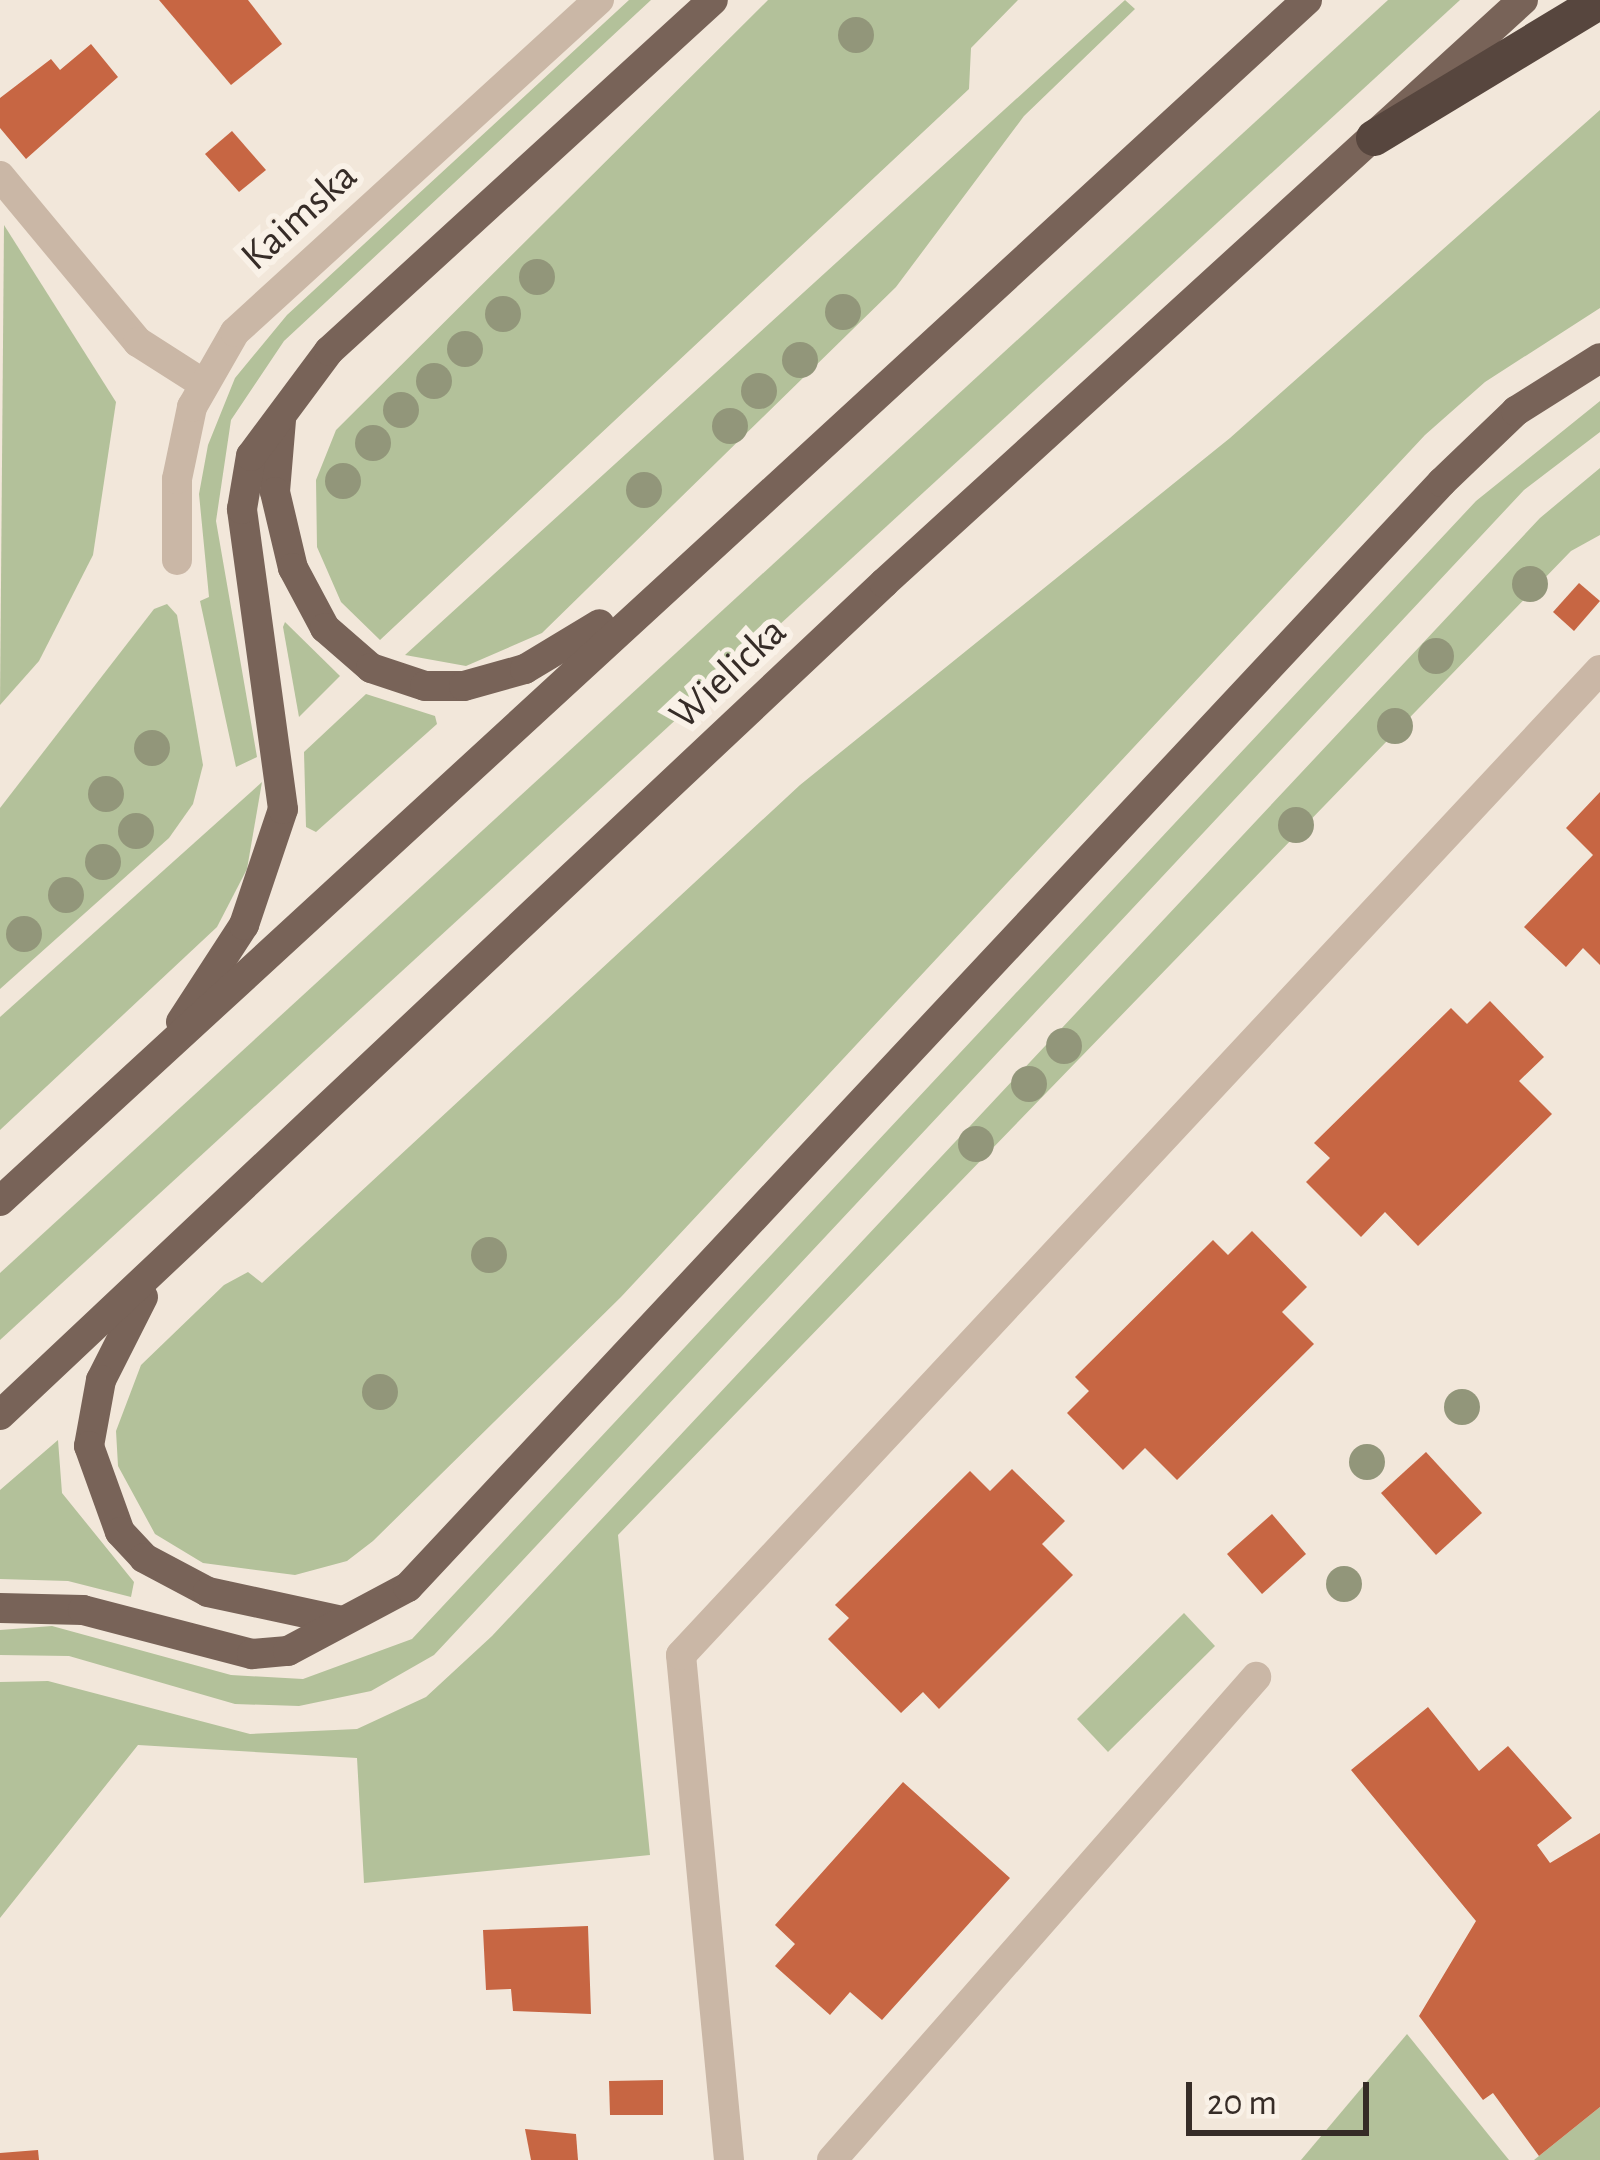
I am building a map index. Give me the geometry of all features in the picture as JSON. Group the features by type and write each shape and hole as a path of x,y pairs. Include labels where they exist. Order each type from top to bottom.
{"highway":[{"path":"1374,138 1600,2"}],"main road":[{"path":"155,1062 244,925 279,832 283,784 242,509 251,456 329,351 712,0"},
{"path":"0,1201 684,566 1307,0"},
{"name":"Wielicka","path":"0,1415 884,584 1523,0"},
{"path":"0,1608 83,1610 252,1654 288,1651 441,1558 1442,482 1516,411 1600,358"},
{"path":"287,403 273,460 293,568 325,628 385,675 425,686 464,686 525,669 684,566"},
{"path":"176,1254 148,1287 100,1380 89,1446 94,1476 120,1532 173,1576 249,1604 342,1621"}],"street":[{"name":"Kaimska","path":"177,560 177,479 202,383 235,332 599,0"},
{"path":"0,176 138,342 202,383"},
{"path":"729,2160 682,1655 1600,670"},
{"path":"832,2160 1256,1677"}],"green space":[{"path":"629,0 651,0 284,341 231,420 216,521 257,757 236,767 200,601 209,597 199,494 208,445 235,378 287,315"},
{"path":"768,0 1018,0 971,48 969,89 380,640 341,602 317,547 316,480 336,430"},
{"path":"1125,0 1135,9 1024,116 896,287 542,633 466,666 405,655"},
{"path":"1388,0 1460,0 0,1340 0,1273"},
{"path":"1600,110 1600,308 1485,382 1425,435 621,1297 373,1541 347,1561 295,1575 203,1563 155,1534 118,1466 116,1431 141,1365 224,1285 248,1272 262,1283 800,785 1230,438"},
{"path":"4,225 116,402 93,555 39,661 0,705"},
{"path":"1600,401 1600,432 1524,490 434,1655 371,1691 299,1706 235,1704 69,1656 0,1655 0,1630 52,1626 231,1675 303,1679 412,1639 1476,501"},
{"path":"1600,468 1600,535 1571,551 618,1535 650,1855 364,1883 357,1758 138,1745 0,1918 0,1682 48,1681 250,1734 357,1729 426,1697 492,1636 1540,518"},
{"path":"167,604 177,615 203,765 193,804 169,838 0,989 0,808 154,609"},
{"path":"285,622 340,676 299,717 283,627"},
{"path":"366,694 435,716 437,724 316,832 306,827 304,752"},
{"path":"262,782 247,869 217,927 0,1130 0,1017"},
{"path":"58,1440 62,1493 134,1582 131,1597 68,1581 0,1579 0,1490"},
{"path":"1184,1613 1215,1646 1108,1752 1077,1719"},
{"path":"1407,2034 1509,2160 1301,2160"},
{"path":"1600,2107 1600,2160 1534,2160 1539,2156"}],"building":[{"path":"159,0 248,0 282,44 231,85"},
{"path":"91,44 118,77 26,159 0,128 0,98 51,59 60,70"},
{"path":"232,131 266,170 239,192 205,154"},
{"path":"1579,583 1600,601 1574,631 1553,612"},
{"path":"1600,792 1600,965 1583,948 1566,967 1524,927 1593,855 1566,828"},
{"path":"1490,1001 1544,1057 1519,1081 1552,1114 1418,1246 1385,1212 1361,1237 1306,1182 1330,1158 1314,1143 1451,1008 1467,1024"},
{"path":"1252,1231 1307,1287 1282,1312 1314,1344 1177,1480 1145,1448 1123,1470 1067,1413 1089,1391 1075,1377 1213,1240 1228,1255"},
{"path":"1426,1452 1482,1513 1436,1555 1381,1493"},
{"path":"1012,1469 1065,1521 1042,1544 1073,1575 939,1709 923,1692 901,1713 828,1639 849,1618 835,1605 970,1471 990,1491"},
{"path":"1272,1514 1306,1554 1262,1594 1227,1554"},
{"path":"1428,1707 1479,1771 1508,1746 1572,1818 1537,1845 1550,1863 1600,1833 1600,2107 1539,2156 1493,2093 1483,2100 1419,2016 1476,1921 1351,1770"},
{"path":"903,1782 1010,1878 882,2020 850,1992 830,2015 775,1966 795,1944 775,1925"},
{"path":"588,1926 591,2014 513,2011 511,1989 486,1990 483,1930"},
{"path":"663,2080 663,2115 610,2115 609,2081"},
{"path":"525,2129 576,2134 578,2160 531,2160"},
{"path":"38,2150 39,2160 0,2160 0,2153"}]}
